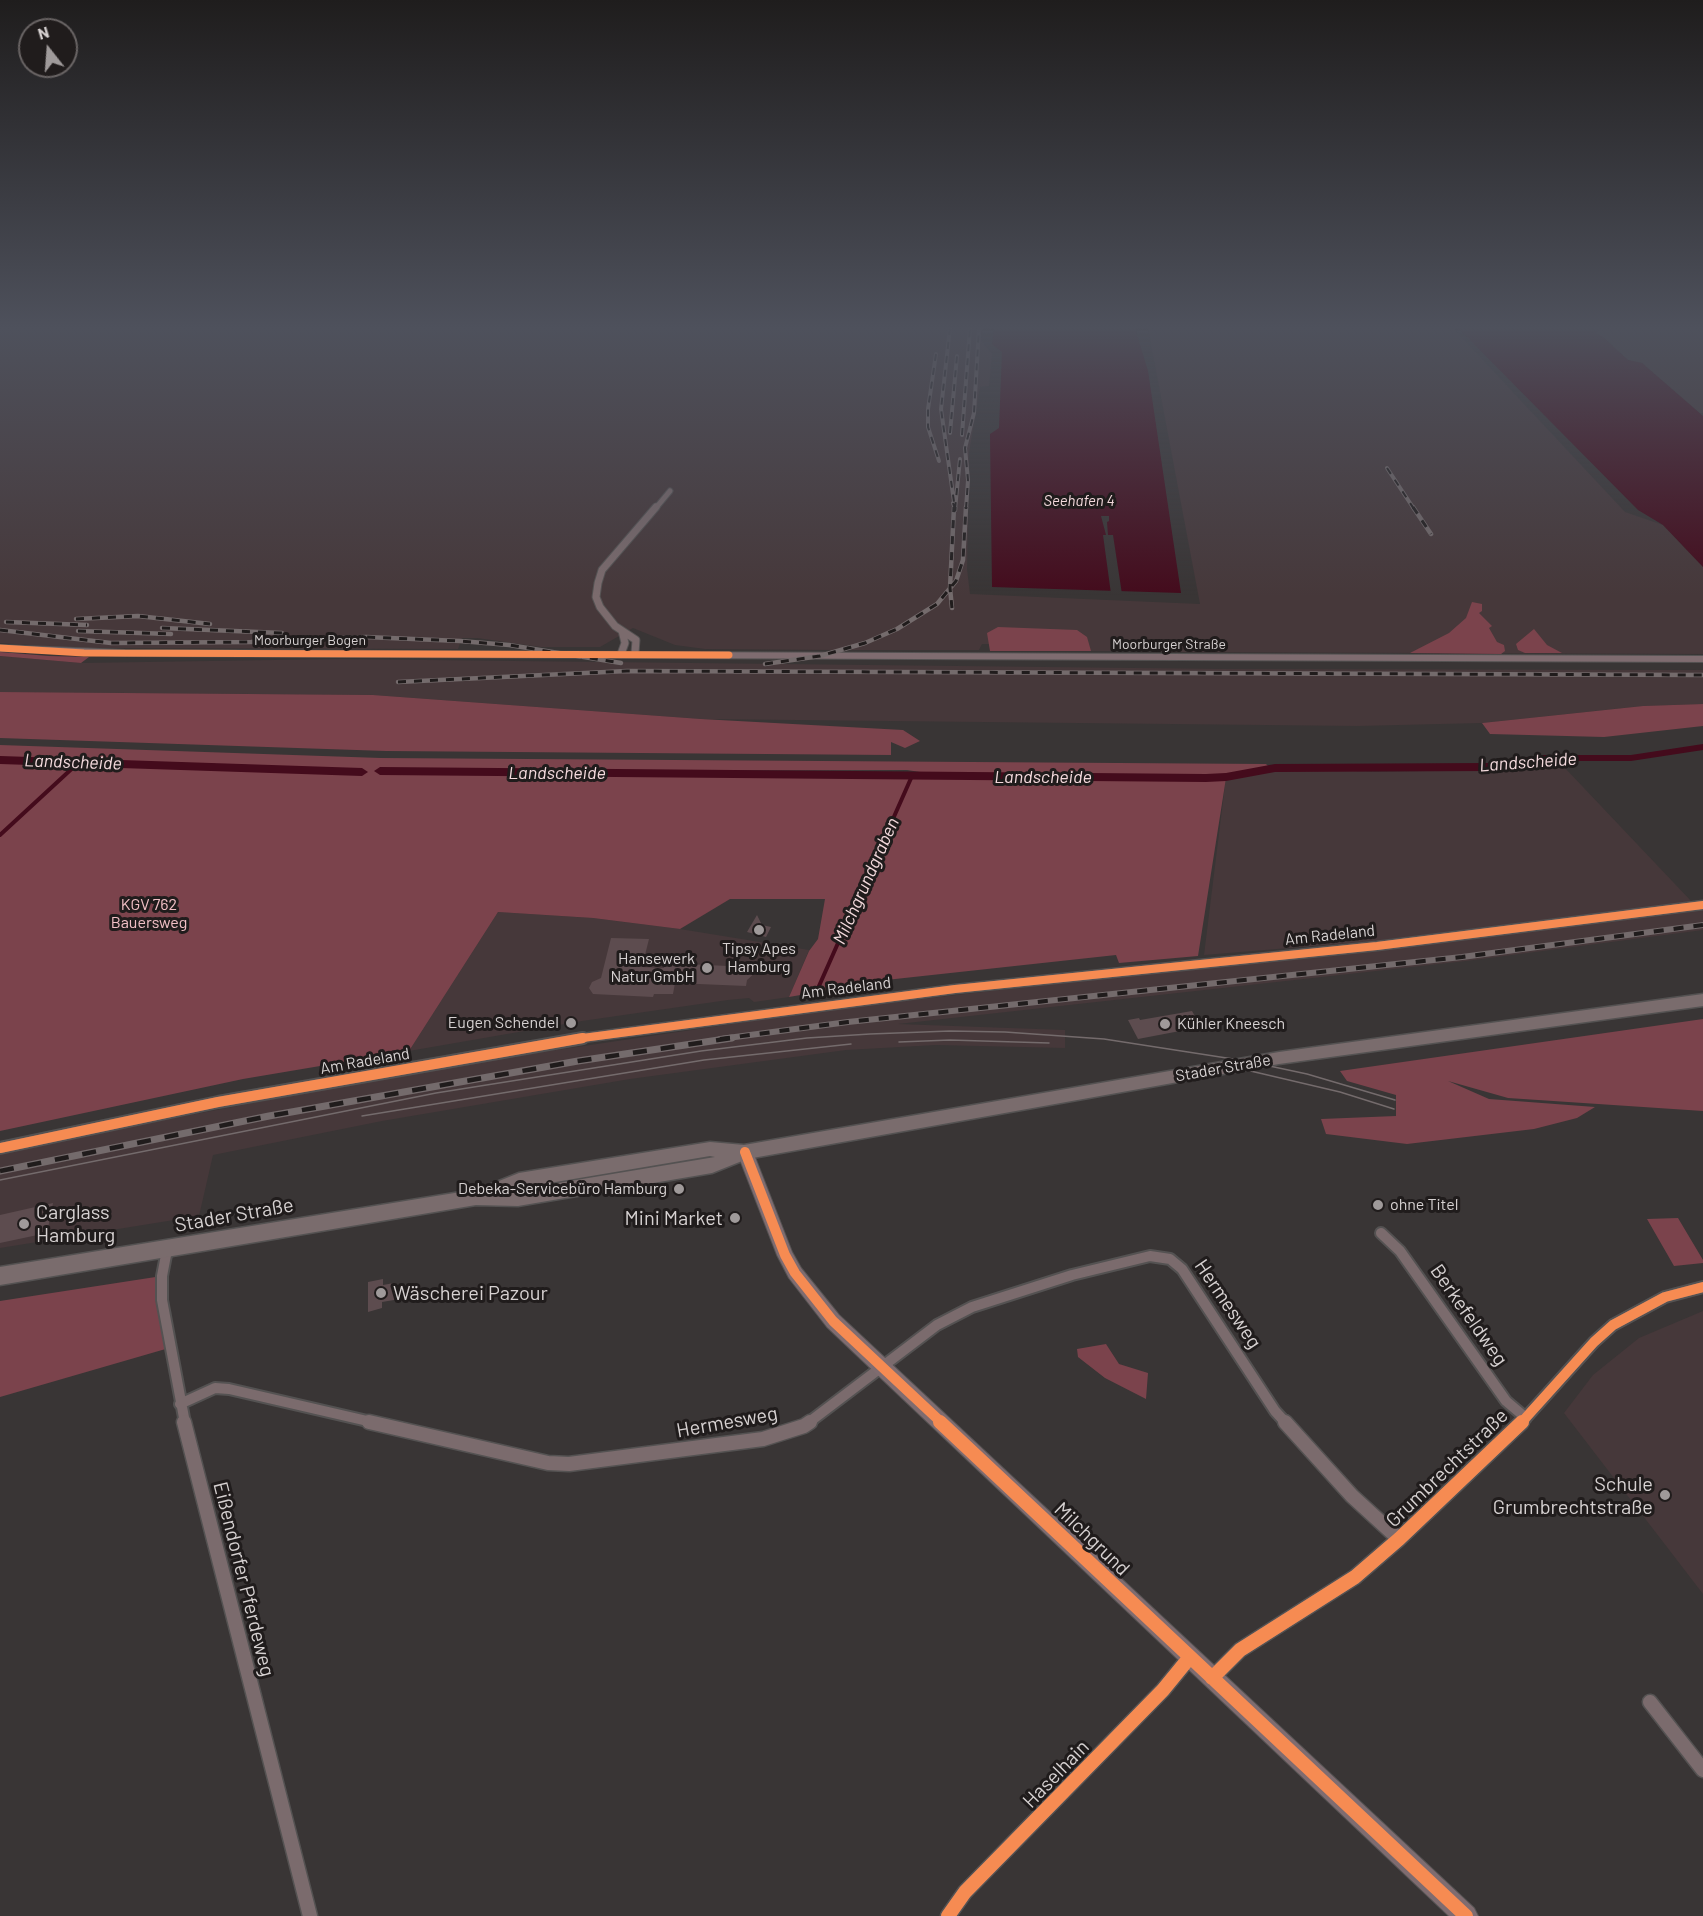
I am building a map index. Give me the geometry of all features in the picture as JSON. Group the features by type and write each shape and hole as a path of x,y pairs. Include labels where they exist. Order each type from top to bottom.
{"main road":[{"name":"Moorburger Bogen","path":"0,648 84,653 621,654"},
{"name":"Moorburger Straße","path":"621,654 1703,659"},
{"name":"Stader Straße","path":"0,1276 476,1197 518,1198 712,1166 745,1152 1279,1058 1703,1000"},
{"name":"Milchgrund","path":"745,1152 785,1255 795,1273 833,1321 884,1366 1466,1916"}],"street":[{"path":"635,654 636,640 610,621 597,602 600,577 609,562 670,491"},
{"path":"621,654 625,643 622,631"},
{"name":"Am Radeland","path":"0,1148 218,1102 599,1035 955,989 1377,946 1703,905"},
{"name":"Berkefeldweg","path":"1381,1233 1400,1251 1506,1401 1526,1418"},
{"name":"Eißendorfer Pferdeweg","path":"167,1250 161,1293 180,1404 310,1916"},
{"name":"Hermesweg","path":"180,1404 215,1388 229,1389 548,1463 569,1464 727,1444 784,1434 812,1421 937,1325 972,1307 1138,1257 1150,1256 1170,1259 1190,1278 1275,1411 1352,1496 1399,1539"},
{"name":"Grumbrechtstraße","path":"1212,1678 1240,1650 1355,1577 1399,1539 1526,1418 1594,1342 1614,1325 1641,1308 1665,1297 1703,1287"},
{"name":"Haselhain","path":"948,1916 965,1893 1163,1690 1190,1657"},
{"path":"1650,1702 1703,1770"}],"shaded area":[{"path":"0,417 975,417 969,453 967,569 970,594 1200,604 1165,417 1537,417 1625,512 1663,525 1703,567 1703,654 1003,651 998,650 994,644 982,644 979,650 852,650 846,647 836,650 705,649 675,645 633,628 600,647 541,647 477,638 462,638 458,649 71,648 0,643"},
{"path":"0,656 81,663 338,659 1224,669 1703,670 1703,704 1643,706 1482,723 1358,726 701,719 373,695 0,692"},
{"path":"1268,766 1373,772 1565,768 1692,902 1374,941 1204,955 1226,777"},
{"path":"1703,909 1703,930 1466,961 898,1024 1065,1030 1065,1048 936,1045 846,1050 630,1079 382,1121 213,1155 199,1216 0,1248 0,1153 54,1141 442,1067 826,1010"},
{"path":"498,912 593,918 680,929 809,950 789,997 754,1002 749,998 728,1000 582,1021 409,1051"},
{"name":"Schule Grumbrechtstraße","path":"1703,1311 1703,1594 1564,1413 1593,1375 1639,1338"}],"green space":[{"path":"1472,602 1482,604 1482,611 1479,613 1492,626 1489,628 1497,642 1504,645 1505,651 1501,654 1410,653 1449,633 1466,618"},
{"path":"998,627 1077,630 1087,637 1091,651 990,651 987,633"},
{"path":"1534,629 1547,645 1562,653 1525,653 1518,650 1516,644"},
{"path":"0,652 89,657 81,663 0,656"},
{"path":"0,692 373,695 701,719 903,730 920,741 905,748 891,742 891,755 386,751 0,738"},
{"path":"1703,704 1703,726 1604,737 1490,734 1482,723 1643,706"},
{"name":"KGV 762 Bauersweg","path":"0,745 381,758 1266,764 1268,766 1226,778 1198,956 1119,963 1116,955 886,980 789,997 809,951 818,939 825,899 730,899 680,929 593,918 498,912 409,1051 243,1079 0,1131 0,759 279,766 0,757","holes":["907,770 952,777 444,774 447,771"]},
{"path":"1703,1019 1703,1111 1508,1098 1448,1081 1489,1099 1595,1107 1577,1118 1534,1129 1407,1144 1326,1134 1321,1119 1396,1116 1396,1095 1347,1081 1340,1071"},
{"path":"1678,1218 1703,1263 1674,1266 1647,1219"},
{"path":"162,1276 169,1348 0,1397 0,1301"},
{"path":"1106,1344 1119,1364 1148,1373 1146,1399 1105,1378 1078,1357 1077,1349"}],"water":[{"name":"Seehafen 4","path":"999,417 1155,417 1181,593 992,587 990,434 999,428"},
{"path":"1546,417 1703,417 1703,567 1663,525 1638,510"}],"pier":[{"path":"1101,516 1109,516 1108,535 1113,535 1122,594 1111,594 1103,535 1106,535"}],"building":[{"name":"Tipsy Apes Hamburg","path":"757,915 762,925 771,927 766,937 747,932"},
{"name":"Hansewerk Natur GmbH","path":"611,938 649,939 642,967 664,968 665,963 749,967 757,971 747,980 746,986 675,983 673,994 654,994 653,997 593,994 589,988 592,982 601,978"},
{"name":"Kühler Kneesch","path":"1192,1011 1201,1027 1138,1039 1128,1020 1139,1018 1140,1020"},
{"name":"Carglass Hamburg","path":"53,1203 47,1233 0,1243 0,1215"},
{"name":"Wäscherei Pazour","path":"383,1279 383,1285 394,1283 394,1300 382,1302 382,1308 368,1312 368,1282"}],"waterway":[{"name":"Landscheide","path":"380,771 1206,778 1226,777 1275,768 1488,767 1541,758 1631,758 1703,747"},
{"name":"Landscheide","path":"0,760 362,772"},
{"path":"0,835 78,763"},
{"name":"Milchgrundgraben","path":"819,986 912,776"}],"tram line":[{"path":"0,1180 436,1093 701,1051 807,1038 870,1034 950,1031 1005,1032 1104,1039 1246,1061 1307,1074 1395,1100"},
{"path":"899,1042 950,1040 1049,1043"},
{"path":"362,1116 704,1060 851,1044"},
{"path":"1225,1065 1340,1092 1394,1109"}],"railway":[{"path":"928,417 928,427 939,461"},
{"path":"942,417 955,509"},
{"path":"950,433 951,417"},
{"path":"962,435 963,417"},
{"path":"966,509 968,480 965,448 973,417"},
{"path":"955,509 960,459"},
{"path":"1387,468 1414,509"},
{"path":"953,503 955,509"},
{"path":"950,588 954,507"},
{"path":"950,588 956,581 963,560 966,507"},
{"path":"1413,507 1431,534"},
{"path":"765,664 820,656 865,643 897,629 937,604 950,588"},
{"path":"950,588 952,608"},
{"path":"76,619 138,616 210,624"},
{"path":"6,622 87,625"},
{"path":"162,628 282,633"},
{"path":"0,630 111,643 251,642 366,637 460,641 509,645 621,663"},
{"path":"78,631 171,634"},
{"path":"398,682 627,671 1703,675"},
{"path":"720,1039 848,1022 1462,957 1703,925"},
{"path":"0,1171 269,1116 578,1061 732,1038"}],"cycle path":[{"path":"0,648 84,653 729,655"},
{"path":"0,1148 218,1102 599,1035 955,989 1377,946 1703,905"},
{"path":"745,1152 785,1255 795,1273 833,1321 1466,1916"},
{"path":"1212,1678 1240,1650 1355,1577 1399,1539 1526,1418 1594,1342 1613,1325 1665,1297 1703,1287"},
{"path":"948,1916 965,1892 1163,1690 1190,1657"}],"place":[{"name":"Tipsy Apes Hamburg","path":"759,930"},
{"name":"Hansewerk Natur GmbH","path":"707,968"},
{"name":"Eugen Schendel","path":"571,1023"},
{"name":"Kühler Kneesch","path":"1165,1024"},
{"name":"Debeka-Servicebüro Hamburg","path":"679,1189"},
{"name":"ohne Titel","path":"1378,1205"},
{"name":"Mini Market","path":"735,1218"},
{"name":"Carglass Hamburg","path":"24,1224"},
{"name":"Wäscherei Pazour","path":"381,1293"},
{"name":"Schule Grumbrechtstraße","path":"1665,1495"}]}
